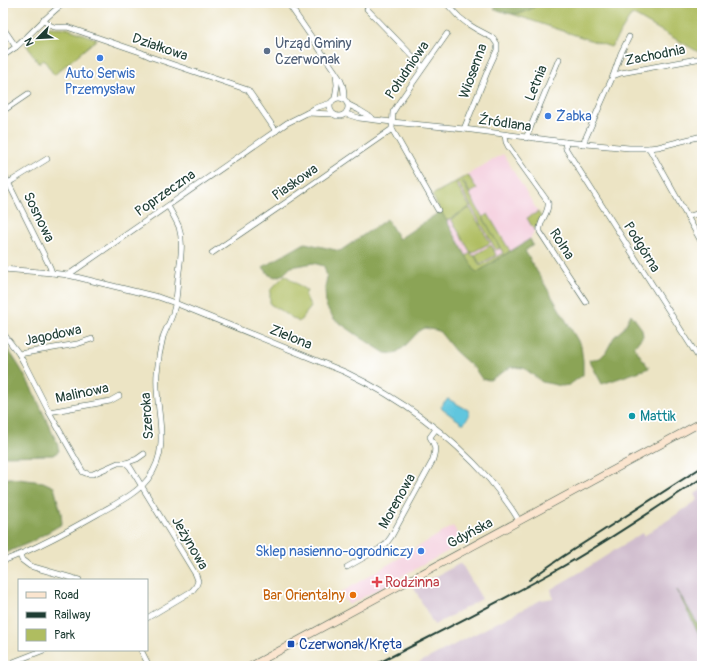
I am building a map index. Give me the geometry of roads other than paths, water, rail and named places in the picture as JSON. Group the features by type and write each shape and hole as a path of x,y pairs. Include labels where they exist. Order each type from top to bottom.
{"main road":[{"name":"Gdyńska","path":"251,666 702,422"}],"street":[{"path":"3,56 16,47 43,20 64,3"},
{"path":"288,3 342,80 344,98 349,105 346,114 340,116 333,114 307,113"},
{"name":"Wiosenna","path":"446,3 459,17 476,29 496,40 498,47 464,129"},
{"path":"367,9 422,67"},
{"name":"Działkowa","path":"43,20 52,26 60,28 67,27 248,90 276,131"},
{"path":"3,28 16,47"},
{"name":"Południowa","path":"392,122 393,112 398,104 422,67 447,34"},
{"name":"Zachodnia","path":"583,144 629,37"},
{"name":"Zachodnia","path":"613,76 621,73 702,58"},
{"name":"Letnia","path":"526,138 559,59"},
{"path":"276,131 295,118 315,108 330,103 335,98 337,85 336,73"},
{"path":"3,111 28,94"},
{"path":"335,98 344,98"},
{"path":"330,103 330,109 333,114"},
{"name":"Źródlana","path":"349,105 375,120"},
{"name":"Źródlana","path":"346,114 359,118 375,120 464,129 526,138 629,148 649,148 702,136"},
{"path":"392,122 392,129 438,210"},
{"name":"Piaskowa","path":"212,254 392,129"},
{"name":"Poprzeczna","path":"68,275 276,131"},
{"name":"Rolna","path":"504,135 508,146 548,202 548,210 539,227 540,232 586,302"},
{"name":"Podgórna","path":"565,142 566,149 702,363"},
{"path":"649,148 702,243"},
{"path":"3,187 47,159"},
{"name":"Sosnowa","path":"3,172 52,273"},
{"name":"Szeroka","path":"3,561 20,555 79,525 134,492 142,486 153,472 158,460 161,446 156,387 157,367 163,337 176,303 181,242 178,227 168,206"},
{"path":"687,217 702,212"},
{"name":"Zielona","path":"3,269 68,275 140,292 176,303 355,377 392,397 415,412 436,429 483,473 511,507 519,521"},
{"path":"3,333 19,354 49,412 83,472 93,474 118,463 126,463 144,454"},
{"name":"Jagodowa","path":"19,354 77,344 92,339"},
{"name":"Malinowa","path":"49,412 110,401 119,396"},
{"name":"Morenowa","path":"347,567 379,550 391,537 432,462 435,454 435,445 430,437 436,429"},
{"name":"Jeżynowa","path":"126,463 142,486 196,575 198,581 192,591 148,617"},
{"path":"20,555 22,560 30,566 76,579"},
{"path":"3,666 41,651"},
{"path":"142,651 149,666"}],"water":[{"path":"448,399 468,410 469,416 464,423 442,409 441,406"}],"railway":[{"path":"529,580 562,557 702,467"},
{"path":"373,666 572,561 702,478"}],"place":[{"name":"Urząd Gminy Czerwonak","path":"267,51"},
{"name":"Auto Serwis Przemysław","path":"100,58"},
{"name":"Żabka","path":"548,116"},
{"name":"Mattik","path":"632,416"},
{"name":"Sklep nasienno-ogrodniczy","path":"421,551"},
{"name":"Rodzinna","path":"377,582"},
{"name":"Bar Orientalny","path":"353,595"},
{"name":"Czerwonak/Kręta","path":"291,644"}]}
